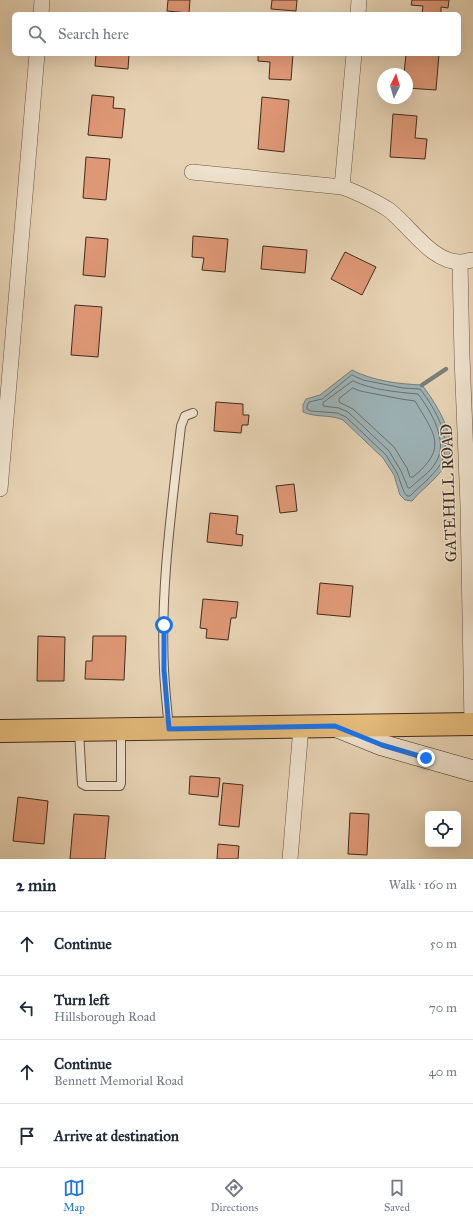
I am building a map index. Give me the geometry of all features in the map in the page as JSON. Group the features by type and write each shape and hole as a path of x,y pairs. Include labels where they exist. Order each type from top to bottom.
{"main road":[{"path":"0,731 472,724"}],"street":[{"path":"41,12 42,0"},
{"path":"358,12 359,0"},
{"path":"0,489 37,56"},
{"path":"342,187 354,56"},
{"path":"192,172 342,187 352,190 389,210 425,245 442,258 466,261"},
{"name":"GATEHILL ROAD","path":"466,261 462,357 468,506 472,724"},
{"path":"335,726 382,745 473,771"},
{"path":"290,859 301,727"}],"lane":[{"path":"169,729 164,670 167,556 181,426 185,416 193,413"},
{"path":"79,730 82,784 86,786 120,786 121,729"}],"water":[{"path":"352,370 369,377 386,381 422,385 442,417 449,435 450,453 448,459 438,475 412,501 405,500 400,495 394,475 383,458 343,420 303,412 303,405 306,399 320,395"}],"building":[{"path":"168,0 190,0 189,12 167,11"},
{"path":"272,0 297,0 296,11 271,9"},
{"path":"412,0 449,0 448,8 441,7 441,12 422,12 423,6 411,5"},
{"path":"96,56 129,56 128,69 95,66"},
{"path":"258,56 293,56 291,80 269,79 270,62 258,61"},
{"path":"406,56 439,56 436,90 413,88 413,68 405,68"},
{"path":"92,95 114,97 113,108 125,109 122,138 88,135"},
{"path":"262,97 289,100 284,152 258,149"},
{"path":"393,114 417,116 415,138 427,139 425,159 390,157"},
{"path":"86,157 110,159 106,200 83,198"},
{"path":"193,236 228,239 225,272 202,270 204,258 192,257"},
{"path":"86,237 108,239 105,277 83,275"},
{"path":"263,246 307,250 305,273 261,269"},
{"path":"345,252 376,267 362,295 331,279"},
{"path":"75,305 102,307 98,357 71,355"},
{"path":"216,402 243,404 243,415 249,415 248,425 242,425 241,433 214,431"},
{"path":"294,484 297,511 280,513 276,486"},
{"path":"210,513 238,516 236,534 243,535 242,546 207,542"},
{"path":"320,583 353,586 350,617 317,614"},
{"path":"203,599 238,602 236,618 231,618 228,640 206,638 207,629 200,628"},
{"path":"38,636 65,637 64,681 37,681"},
{"path":"93,636 126,636 124,680 85,679 86,661 92,661"},
{"path":"190,776 220,778 218,797 189,794"},
{"path":"223,783 243,785 239,827 219,825"},
{"path":"18,797 48,801 44,844 13,841"},
{"path":"350,813 369,814 367,855 348,854"},
{"path":"74,814 109,816 105,859 70,859"},
{"path":"218,844 239,846 238,859 217,859"}],"waterway":[{"path":"422,385 446,369"}],"route":[{"path":"164,625 164,670 169,729 335,726 382,745 426,758"}]}
